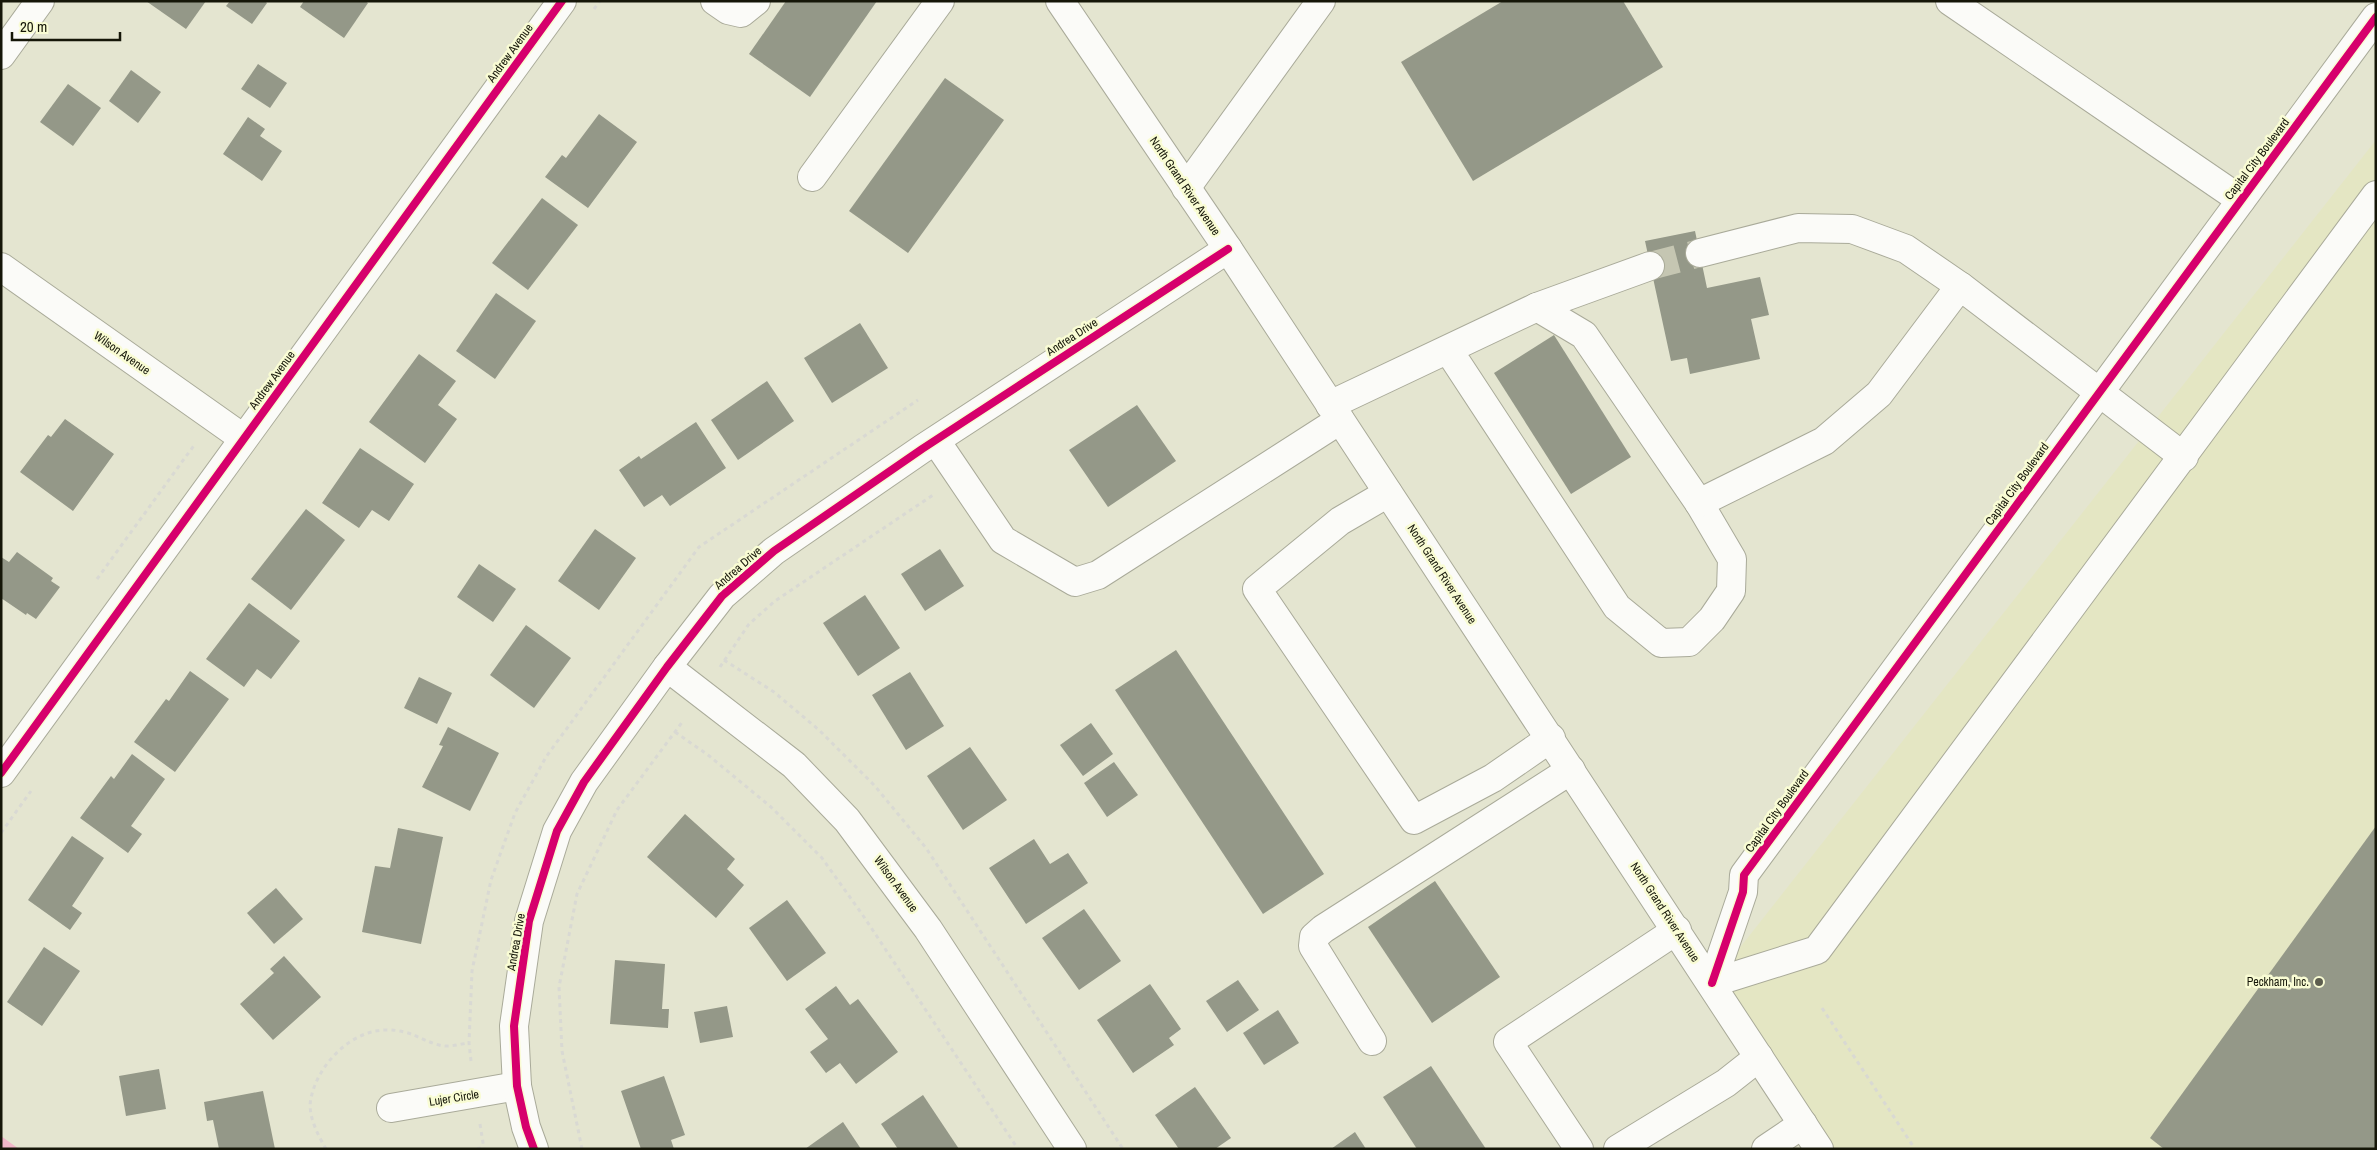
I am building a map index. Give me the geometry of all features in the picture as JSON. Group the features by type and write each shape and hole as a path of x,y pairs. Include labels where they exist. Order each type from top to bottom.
{"street":[{"path":"1,56 40,1"},
{"name":"Andrew Avenue","path":"1,774 562,1"},
{"path":"715,1 728,10 741,13 756,1"},
{"path":"812,177 940,1"},
{"name":"North Grand River Avenue","path":"1060,1 1228,249 1820,1149"},
{"path":"1186,188 1321,1"},
{"path":"1950,1 2241,200"},
{"name":"Capital City Boulevard","path":"1712,983 1743,892 1744,875 2376,17"},
{"path":"1712,983 1817,950 2184,457 2376,195"},
{"path":"1700,252 1798,228 1852,229 1906,249 1960,286 2184,457"},
{"name":"Andrea Drive","path":"534,1149 526,1127 518,1086 514,1026 528,931 557,831 584,782 667,667 722,596 774,551 936,441 1228,249"},
{"path":"936,441 1003,540 1075,582 1098,575 1335,413 1449,350 1537,307 1650,266"},
{"name":"Wilson Avenue","path":"1,267 243,438"},
{"path":"1699,503 1824,441 1879,394 1960,286"},
{"path":"1449,350 1617,607 1661,643 1689,642 1712,619 1731,591 1732,559 1699,503 1584,335 1537,307"},
{"path":"1388,493 1340,520 1257,589 1414,820 1493,778 1551,738"},
{"name":"Wilson Avenue","path":"667,667 794,765 847,820 928,929 1072,1149"},
{"path":"1372,1041 1313,946 1314,938 1323,929 1571,770"},
{"path":"1580,1149 1508,1042 1677,930"},
{"path":"1618,1149 1726,1082 1760,1057"},
{"name":"Lujer Circle","path":"391,1108 518,1086"},
{"path":"1766,1149 1803,1124"}],"path":[{"path":"97,579 214,417"},
{"path":"582,1149 562,1051 559,987 577,894 617,810 703,694 750,624 774,601 961,477"},
{"path":"675,732 708,755 771,807 822,858 864,917 1018,1149"},
{"path":"1822,1008 1915,1149"},
{"path":"326,1149 315,1129 310,1100 321,1072 336,1053 359,1036 387,1029 411,1032 440,1046 469,1043"},
{"path":"477,1149 484,1147"}],"shaded area":[{"path":"2376,140 2376,1149 1821,1149 1712,983"},
{"path":"1,1136 19,1149 1,1149"}],"building":[{"path":"146,1 206,1 186,29"},
{"path":"230,1 265,1 267,3 252,24 226,6"},
{"path":"304,1 365,1 368,3 344,38 300,7"},
{"path":"786,1 877,1 810,97 749,54"},
{"path":"1503,1 1623,1 1663,67 1473,181 1401,62"},
{"path":"258,64 287,83 270,108 241,89"},
{"path":"131,70 161,92 138,123 109,101"},
{"path":"945,78 1004,120 908,253 849,211"},
{"path":"68,84 101,108 73,146 40,122"},
{"path":"599,114 637,142 588,208 545,177 562,155 566,158"},
{"path":"248,117 265,129 260,136 282,151 262,181 223,154"},
{"path":"542,198 578,225 528,290 492,263"},
{"path":"1695,231 1707,288 1760,277 1769,315 1751,319 1760,359 1690,374 1687,358 1671,361 1645,241"},
{"path":"496,293 536,321 495,379 456,351"},
{"path":"860,323 888,368 832,403 804,358"},
{"path":"1554,335 1631,457 1571,494 1494,373"},
{"path":"419,354 456,381 438,405 457,419 425,463 369,422"},
{"path":"767,381 794,421 738,460 711,420"},
{"path":"1137,405 1176,461 1108,507 1069,450"},
{"path":"65,419 114,454 73,511 20,472 48,435 51,437"},
{"path":"696,422 726,468 670,506 662,495 644,507 619,470 639,456 641,459"},
{"path":"360,448 414,484 389,521 372,510 359,528 322,503"},
{"path":"306,509 345,540 291,610 251,579"},
{"path":"595,529 636,558 599,610 558,581"},
{"path":"940,549 964,586 925,611 901,574"},
{"path":"17,552 53,578 51,581 60,587 36,619 27,613 26,615 1,598 1,557 9,562"},
{"path":"479,564 516,589 493,622 457,597"},
{"path":"865,595 900,648 858,676 823,623"},
{"path":"249,603 300,641 271,679 257,669 244,687 206,659"},
{"path":"526,625 571,658 534,708 490,675"},
{"path":"1176,650 1324,874 1263,914 1115,690"},
{"path":"190,671 229,699 175,772 134,742 166,699 169,701"},
{"path":"910,672 944,726 906,750 872,695"},
{"path":"419,677 452,693 437,724 404,708"},
{"path":"1091,723 1113,754 1083,776 1060,745"},
{"path":"448,727 499,753 470,811 422,787 443,746 439,745"},
{"path":"970,747 1007,800 963,830 927,776"},
{"path":"132,754 165,779 131,826 142,834 128,853 80,818 111,776 114,779"},
{"path":"1114,762 1138,795 1107,817 1084,783"},
{"path":"685,814 735,859 727,869 744,885 716,918 647,857"},
{"name":"Peckham, Inc.","path":"2376,826 2376,1149 2164,1149 2150,1138"},
{"path":"398,828 443,837 421,944 362,932 375,866 390,868"},
{"path":"72,836 104,858 72,906 82,913 70,930 28,900"},
{"path":"1034,839 1050,864 1068,853 1088,883 1026,924 989,868"},
{"path":"1435,881 1500,977 1432,1023 1368,927"},
{"path":"276,888 303,919 274,944 247,913"},
{"path":"787,900 826,953 787,981 749,928"},
{"path":"1084,909 1121,961 1079,990 1042,938"},
{"path":"44,947 80,971 42,1026 7,1002"},
{"path":"284,956 321,997 273,1040 240,1004 274,973 270,969"},
{"path":"615,960 665,964 662,1009 669,1009 668,1028 610,1024"},
{"path":"1238,980 1259,1010 1227,1032 1206,1001"},
{"path":"1150,984 1181,1029 1169,1038 1174,1045 1133,1073 1097,1020"},
{"path":"836,986 850,1005 858,999 898,1052 856,1084 840,1063 826,1073 810,1052 828,1039 805,1009"},
{"path":"727,1006 733,1037 700,1043 694,1012"},
{"path":"1278,1010 1299,1043 1264,1065 1243,1033"},
{"path":"1431,1066 1486,1149 1417,1149 1383,1097"},
{"path":"159,1069 166,1109 126,1116 119,1076"},
{"path":"664,1076 685,1135 671,1140 674,1149 641,1149 621,1091"},
{"path":"1195,1087 1231,1138 1215,1149 1179,1149 1155,1115"},
{"path":"263,1091 275,1149 219,1149 213,1120 207,1121 204,1102"},
{"path":"923,1095 959,1149 898,1149 881,1124"},
{"path":"843,1122 861,1149 805,1149"},
{"path":"1355,1132 1366,1149 1331,1149"}],"tunnel":[{"path":"1650,266 1700,253"}],"cycle path":[{"path":"1,773 562,1"},
{"path":"1712,983 1743,892 1744,875 2376,17"},
{"path":"534,1149 526,1127 517,1086 514,1026 529,921 557,831 584,782 667,667 722,596 774,551 922,449 1228,249"}],"place":[{"name":"Peckham, Inc.","path":"2319,982"}]}
